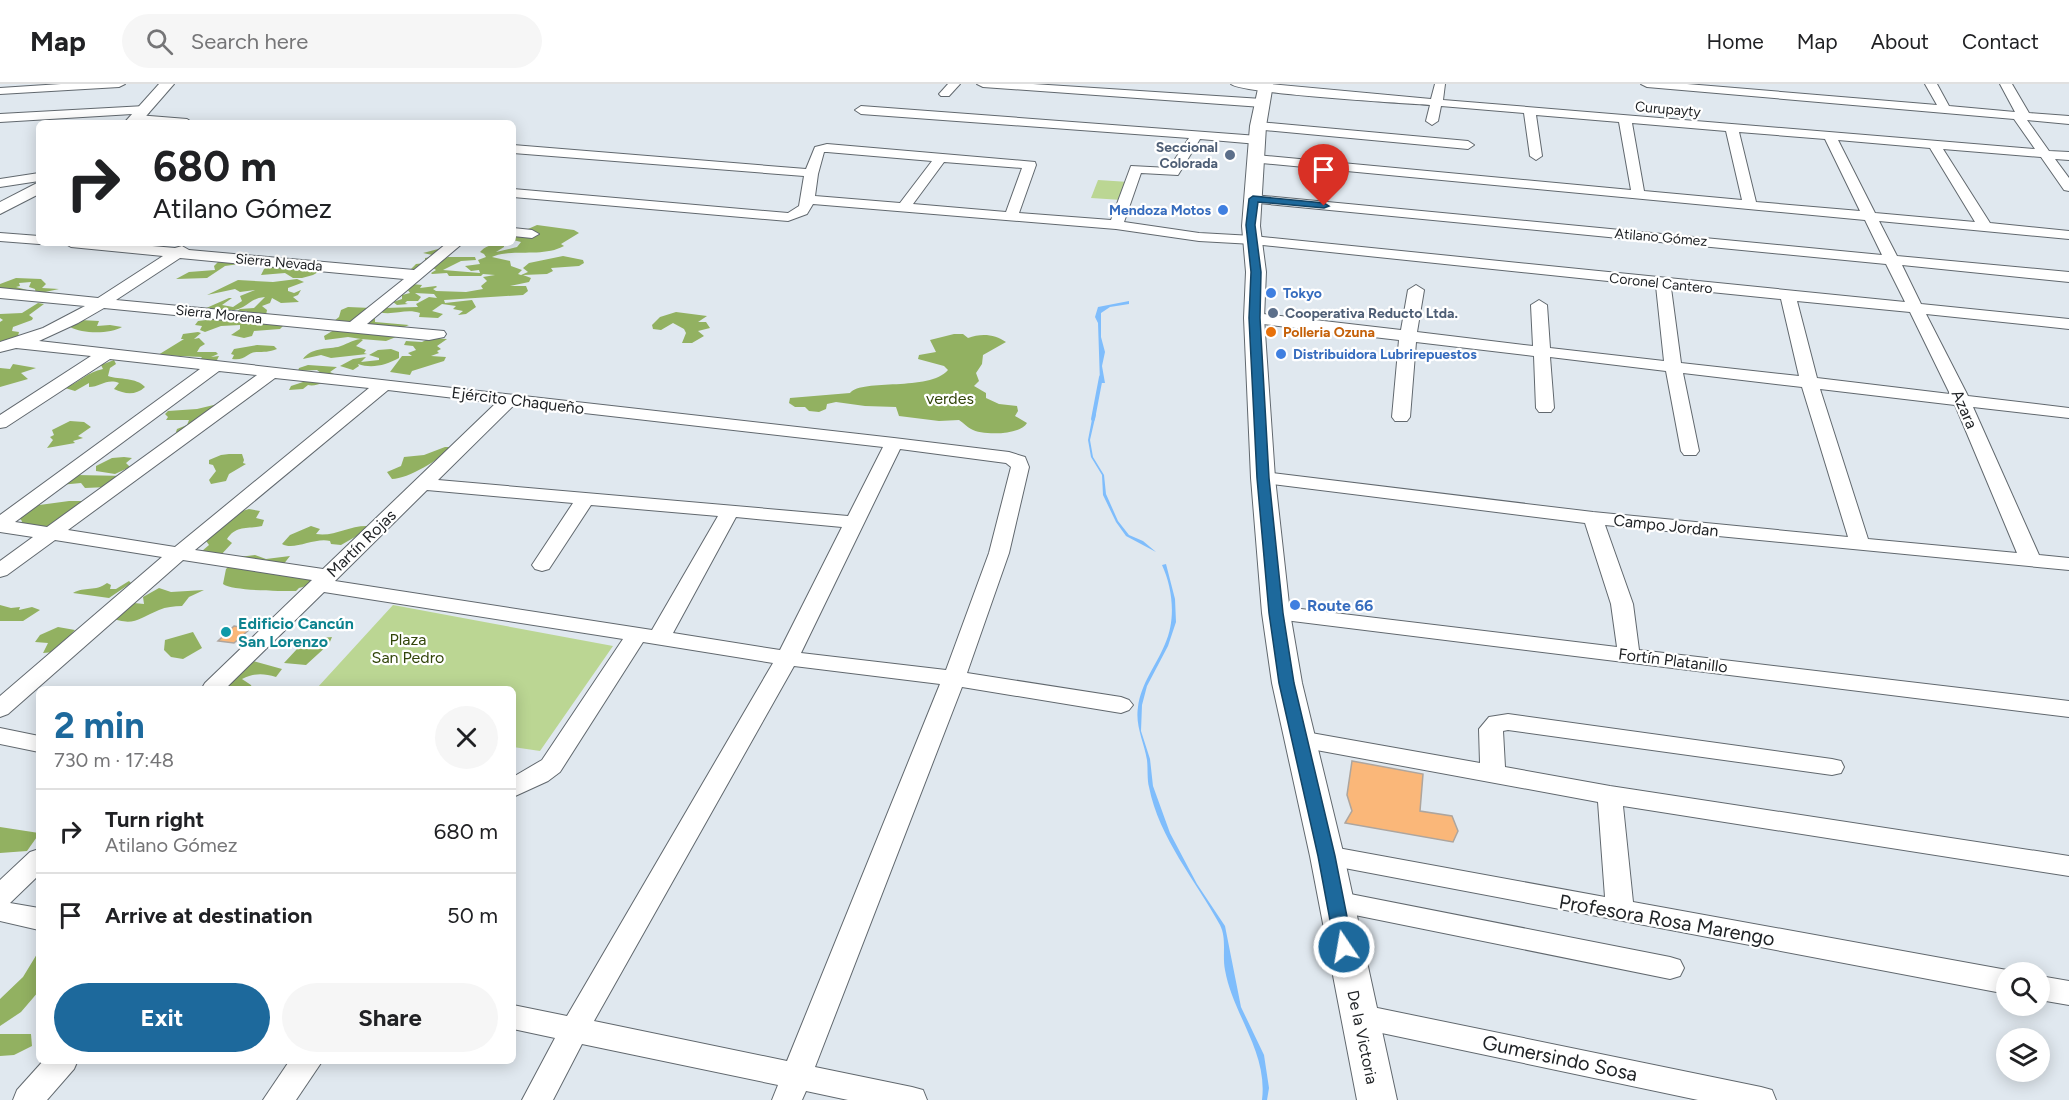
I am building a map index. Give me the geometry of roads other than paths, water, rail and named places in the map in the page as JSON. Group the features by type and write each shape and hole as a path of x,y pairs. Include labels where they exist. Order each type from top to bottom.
{"main road":[{"path":"138,117 167,84"},
{"name":"De la Victoria","path":"1265,90 1257,142 1251,225 1256,272 1254,318 1263,478 1276,613 1287,683 1327,856 1377,1100"},
{"path":"0,209 36,188"}],"street":[{"path":"0,91 9,84"},
{"path":"0,91 118,84"},
{"path":"945,94 954,84"},
{"path":"983,84 1265,90"},
{"path":"1237,84 1265,90"},
{"path":"1647,84 1771,89 2069,120"},
{"path":"1931,84 1944,108"},
{"path":"2006,84 2045,155 2069,187"},
{"path":"1432,121 1440,85"},
{"name":"Curupayty","path":"1265,90 2069,156"},
{"path":"861,110 1197,135 1638,194 2069,235"},
{"path":"1530,111 1536,156"},
{"path":"0,118 138,117 162,120"},
{"path":"1625,120 1638,194"},
{"path":"1732,129 1750,205"},
{"path":"1116,225 1136,169 1173,172 1197,135"},
{"path":"1830,137 1869,216"},
{"path":"1257,142 1468,145"},
{"path":"1935,146 1985,227"},
{"path":"516,193 783,218 797,215 810,200 811,173 819,150 824,148 1030,165 1011,217"},
{"path":"516,149 811,173"},
{"path":"904,207 941,157"},
{"path":"0,183 36,187"},
{"name":"Atilano Gómez","path":"1253,199 2069,277"},
{"name":"Coronel Cantero","path":"810,200 1116,225 1199,237 1253,240 1788,297 2069,324"},
{"name":"Azara","path":"1869,216 1962,401 2031,561"},
{"path":"516,232 532,234"},
{"path":"0,237 36,240"},
{"name":"Sierra Nevada","path":"106,246 414,275"},
{"path":"8,345 70,321 187,246"},
{"path":"354,327 414,275 452,246"},
{"path":"1663,284 1673,366 1690,452"},
{"path":"1401,417 1408,335 1416,290"},
{"name":"Sierra Morena","path":"0,293 438,334"},
{"path":"1788,297 1809,382 1860,544"},
{"path":"1539,305 1545,408"},
{"path":"1254,318 2069,413"},
{"name":"Ejército Chaqueño","path":"8,345 107,352 894,443 1018,461 1020,467 999,553 954,678"},
{"path":"0,423 107,352"},
{"path":"0,525 216,365"},
{"path":"0,571 272,372"},
{"path":"0,709 178,554 385,384"},
{"name":"Martín Rojas","path":"215,686 510,399"},
{"path":"537,1100 574,1030 787,658 894,443"},
{"name":"Campo Jordan","path":"1263,478 1593,518 2069,564"},
{"path":"422,484 854,522"},
{"path":"542,565 586,498"},
{"path":"516,786 551,766 648,637 730,510"},
{"path":"1593,518 1622,604 1629,655"},
{"path":"0,525 648,637 787,658 954,678 1120,705"},
{"name":"Fortín Platanillo","path":"1276,613 2069,709"},
{"path":"793,1088 954,678"},
{"path":"1493,774 1491,729 1497,723 1508,722 1832,767"},
{"path":"0,736 36,743"},
{"path":"1300,739 1610,795 2069,866"},
{"path":"1610,795 1620,911"},
{"name":"Profesora Rosa Marengo","path":"1327,856 1996,980"},
{"path":"0,897 36,862"},
{"path":"1335,902 1434,919 1670,968"},
{"path":"0,911 36,918"},
{"path":"2050,990 2069,993"},
{"name":"Gumersindo Sosa","path":"1358,1016 1761,1100"},
{"path":"516,1018 574,1030 793,1088 912,1100"},
{"path":"28,1100 60,1064"},
{"path":"279,1100 305,1064"}],"water":[{"path":"1129,301 1129,304 1110,307 1101,313 1101,337 1105,352 1102,366 1105,383 1100,383 1098,323 1095,317 1098,307"},
{"path":"1093,414 1096,414 1090,440 1093,457 1104,475 1106,494 1118,521 1129,535 1143,541 1156,552 1126,536 1116,522 1103,495 1102,475 1091,457 1088,440"},
{"path":"1166,564 1175,599 1176,622 1168,646 1147,686 1142,705 1141,731 1150,759 1153,786 1170,833 1197,884 1225,926 1241,1007 1264,1055 1269,1088 1267,1100 1262,1100 1260,1066 1229,987 1224,964 1222,930 1179,859 1161,824 1148,784 1147,760 1137,714 1145,682 1165,644 1171,625 1171,594 1162,565"}],"waterway":[{"path":"1093,419 1101,377"}],"place":[{"name":"Seccional Colorada","path":"1230,155"},
{"name":"Mendoza Motos","path":"1223,210"},
{"name":"Tokyo","path":"1271,293"},
{"name":"Cooperativa Reducto Ltda.","path":"1273,313"},
{"name":"Polleria Ozuna","path":"1271,332"},
{"name":"Distribuidora Lubrirepuestos","path":"1281,354"},
{"name":"Route 66","path":"1295,605"},
{"name":"Edificio Cancún San Lorenzo","path":"226,632"}],"park label":[{"name":"verdes","path":"950,398"},
{"name":"Plaza San Pedro","path":"408,648"}]}
